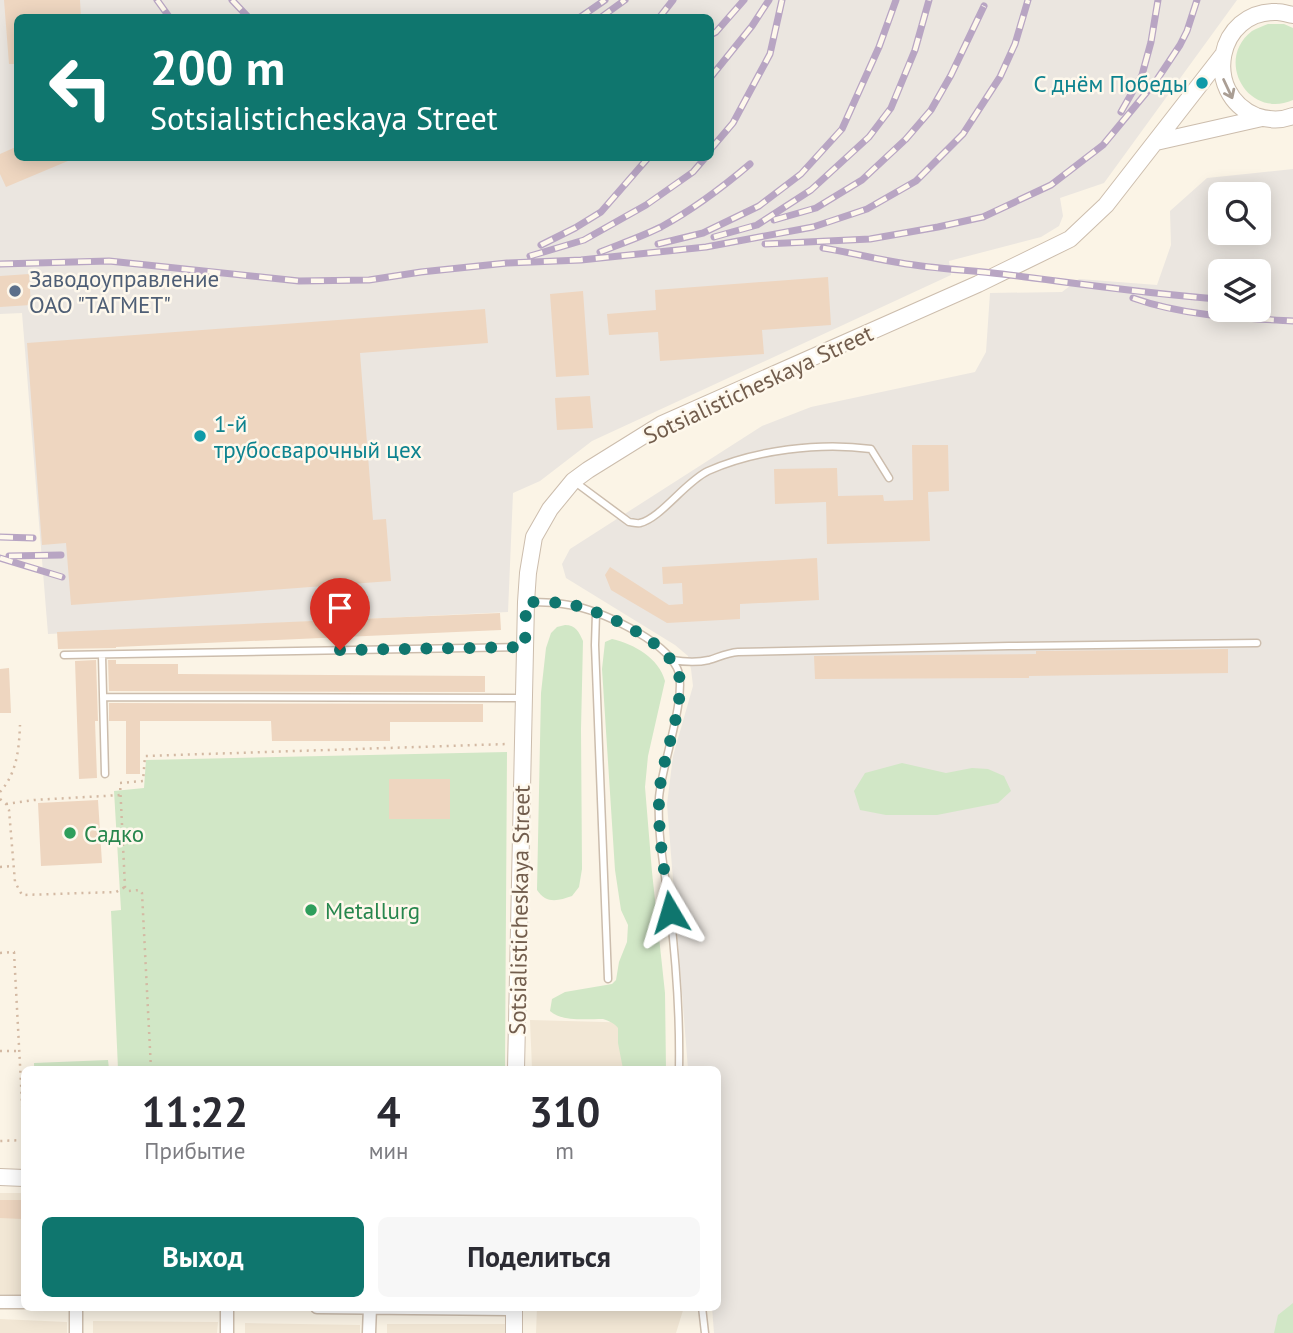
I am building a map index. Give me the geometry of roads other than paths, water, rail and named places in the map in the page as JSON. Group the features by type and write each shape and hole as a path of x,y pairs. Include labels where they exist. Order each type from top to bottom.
{"street":[{"name":"Sotsialisticheskaya Street","path":"516,1066 526,602 534,537 550,509 573,481 662,424 978,284 1070,239 1105,205 1156,142 1222,56 1233,33 1260,0"},
{"path":"1233,33 1260,14 1276,12 1293,15"},
{"path":"1222,56 1226,88 1241,107 1262,118 1274,120 1291,117"},
{"path":"1156,142 1262,118"},
{"path":"0,1177 21,1178"},
{"path":"0,1302 21,1303"},
{"path":"76,1311 76,1333"},
{"path":"227,1311 227,1333"},
{"path":"369,1333 370,1311"},
{"path":"514,1311 514,1333"}],"lane":[{"path":"573,481 629,522 639,524 657,514 675,495 704,473 738,459 774,451 853,446 871,449 888,478"},
{"path":"526,602 567,604 611,618 652,642 677,668 680,685 678,709 659,799 673,937 679,1066"},
{"path":"596,612 608,979"},
{"path":"672,660 702,661 738,652 1257,643"},
{"path":"64,655 525,647"},
{"path":"102,655 105,774"},
{"path":"103,697 520,698"},
{"path":"702,1311 705,1333"}],"railway":[{"path":"157,0 167,14"},
{"path":"232,0 245,14"},
{"path":"585,14 605,0"},
{"path":"606,14 625,0"},
{"path":"662,14 673,0"},
{"path":"714,33 744,0"},
{"path":"714,73 769,0"},
{"path":"714,145 733,123 770,54 782,0"},
{"path":"658,244 703,233 759,206 801,174 842,129 879,47 896,0"},
{"path":"714,237 757,225 811,190 869,137 891,108 915,50 929,0"},
{"path":"0,264 109,261 299,281 369,280 507,263 581,260 706,247 813,227 867,209 916,181 963,134 1000,77 1015,44 1028,0"},
{"path":"1121,112 1142,75 1158,0"},
{"path":"765,244 870,239 938,227 983,217 1051,185 1103,145 1156,81 1180,45 1197,0"},
{"path":"774,220 816,208 862,180 906,139 931,110 984,6"},
{"path":"541,245 601,212 645,161"},
{"path":"530,256 584,240 646,205 693,172 702,161"},
{"path":"600,252 673,220 707,198 750,164"},
{"path":"823,248 926,267 1208,298"},
{"path":"1133,298 1192,312 1293,321"},
{"path":"0,537 33,538"},
{"path":"9,556 61,555"},
{"path":"0,558 62,577"}],"place":[{"name":"С днём Победы","path":"1202,83"},
{"name":"Заводоуправление ОАО \"ТАГМЕТ\"","path":"15,291"},
{"name":"1-й трубосварочный цех","path":"200,436"},
{"name":"Садко","path":"70,833"},
{"name":"Metallurg","path":"311,910"}]}
